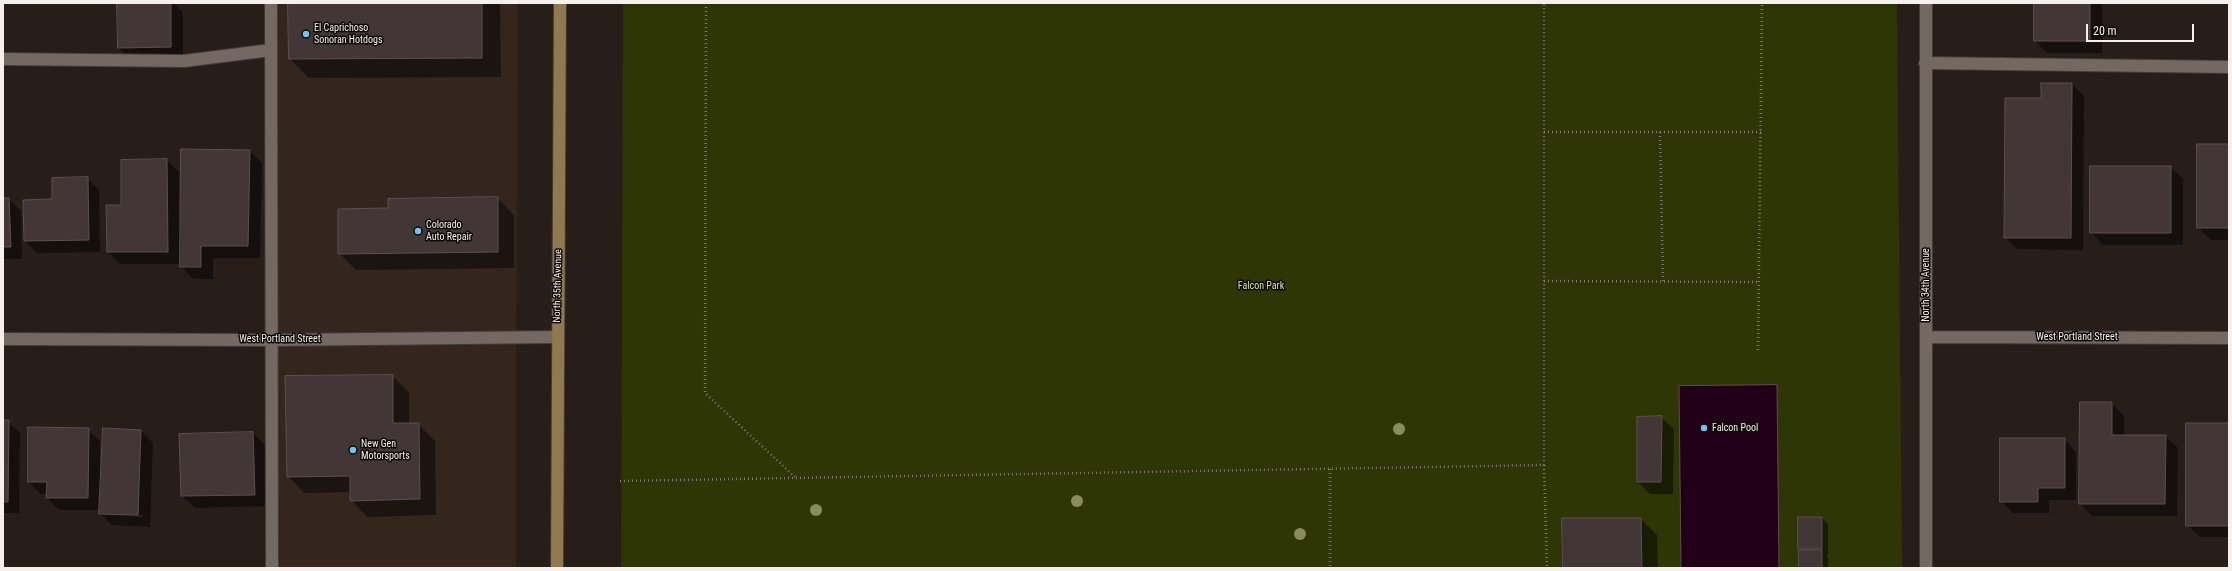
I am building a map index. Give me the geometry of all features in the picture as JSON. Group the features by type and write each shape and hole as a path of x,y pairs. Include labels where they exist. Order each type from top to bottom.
{"main road":[{"name":"North 35th Avenue","path":"557,568 557,337 560,3"}],"street":[{"path":"271,3 270,340 272,568"},
{"name":"North 34th Avenue","path":"1926,3 1926,568"},
{"path":"3,59 184,61 270,50"},
{"path":"1925,63 2229,67"},
{"name":"West Portland Street","path":"3,339 270,340 557,337"},
{"name":"West Portland Street","path":"1926,337 2229,338"}],"path":[{"path":"706,3 705,393 796,478"},
{"path":"1544,3 1544,465 1546,568"},
{"path":"1758,350 1760,282 1762,3"},
{"path":"1544,132 1761,132"},
{"path":"1660,132 1663,282"},
{"path":"1544,280 1760,282"},
{"path":"620,481 1544,465"},
{"path":"1330,469 1330,568"}],"shaded area":[{"path":"272,3 517,3 516,568 273,568"},
{"path":"1777,385 1779,568 1681,568 1679,386"}],"green space":[{"name":"Falcon Park","path":"623,3 1897,3 1902,568 621,568"}],"building":[{"path":"117,3 171,3 171,47 118,48"},
{"path":"288,3 482,3 482,58 289,59"},
{"path":"2034,3 2090,3 2090,41 2034,41"},
{"path":"2041,83 2072,83 2071,238 2004,238 2005,98 2041,98"},
{"path":"2197,144 2229,144 2229,228 2197,228"},
{"path":"181,149 250,150 248,246 201,246 201,267 180,267"},
{"path":"167,159 168,252 107,252 106,205 121,205 121,160"},
{"path":"2090,166 2171,166 2171,233 2090,233"},
{"path":"88,177 89,240 24,241 23,200 52,199 52,178"},
{"name":"Colorado Auto Repair","path":"498,197 498,252 338,254 338,209 388,208 388,199"},
{"path":"3,198 9,198 11,247 3,247"},
{"name":"New Gen Motorsports","path":"393,375 393,423 419,423 420,499 350,501 350,476 287,477 285,376"},
{"path":"2080,402 2112,402 2112,435 2166,435 2165,504 2079,504"},
{"path":"1662,416 1661,482 1637,482 1637,417"},
{"path":"3,420 9,420 8,502 3,502"},
{"path":"2186,423 2229,423 2229,526 2186,526"},
{"path":"28,427 89,428 88,498 46,498 47,482 28,482"},
{"path":"103,428 141,430 138,515 99,514"},
{"path":"253,432 255,495 181,496 179,434"},
{"path":"2000,438 2065,438 2065,488 2038,488 2038,502 2000,502"},
{"path":"1798,517 1822,517 1822,549 1798,549"},
{"path":"1562,518 1641,518 1642,568 1563,568"},
{"path":"1799,550 1822,550 1822,568 1799,568"}],"place":[{"name":"El Caprichoso Sonoran Hotdogs","path":"306,34"},
{"name":"Colorado Auto Repair","path":"418,231"},
{"name":"Falcon Pool","path":"1704,428"},
{"name":"New Gen Motorsports","path":"353,450"}]}
